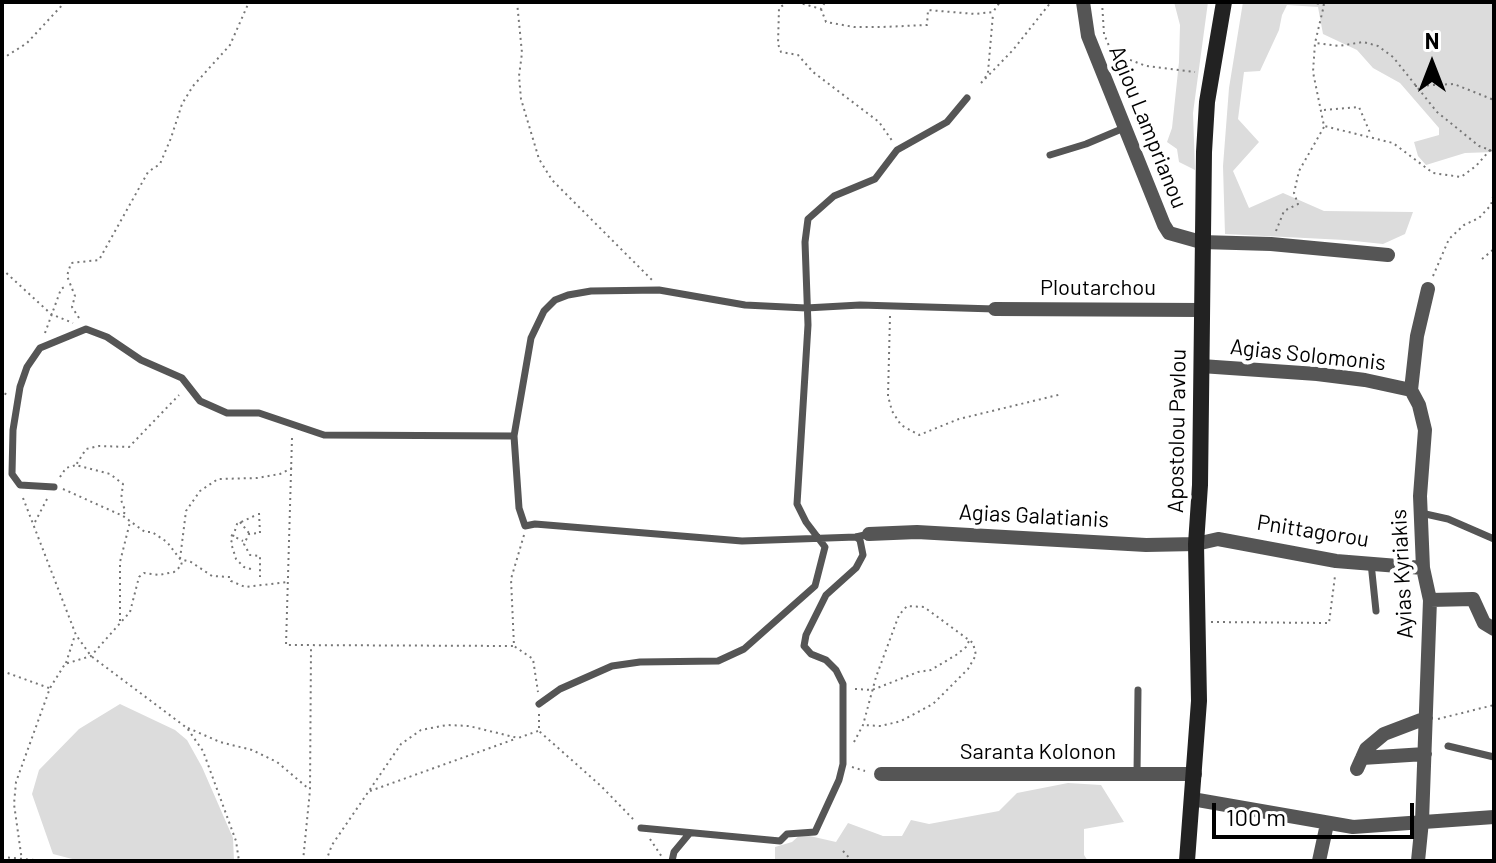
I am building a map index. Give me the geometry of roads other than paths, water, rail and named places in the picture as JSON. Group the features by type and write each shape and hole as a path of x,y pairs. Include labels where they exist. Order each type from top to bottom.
{"main road":[{"name":"Apostolou Pavlou","path":"1187,861 1199,701 1196,544 1200,485 1201,242 1207,102 1224,2"}],"street":[{"name":"Agiou Lamprianou","path":"1083,2 1088,36 1164,225 1169,233 1178,238 1201,242"},
{"path":"1201,242 1271,244 1388,255"},
{"name":"Ayias Kyriakis","path":"1418,861 1430,600 1423,568 1421,513 1425,430 1419,405 1411,390 1417,336 1428,289"},
{"name":"Ploutarchou","path":"995,309 1201,310"},
{"name":"Agias Solomonis","path":"1201,366 1317,374 1411,390"},
{"name":"Agias Galatianis","path":"862,535 917,532 1146,545 1196,544"},
{"name":"Pnittagorou","path":"1196,544 1218,539 1336,561 1423,568"},
{"path":"1430,600 1473,599 1484,623 1494,629"},
{"path":"1425,754 1360,764 1366,749 1384,734 1426,720"},
{"name":"Saranta Kolonon","path":"881,774 1195,774"},
{"path":"1192,799 1353,827 1494,817"},
{"path":"1319,861 1327,824"}],"lane":[{"path":"539,704 560,689 612,666 640,662 718,661 744,649 815,586 825,547 797,504 808,325 805,242 808,219 834,196 875,179 897,150 947,122 967,98"},
{"path":"1050,155 1124,128"},
{"path":"641,828 780,841 787,834 815,832 843,764 843,684 836,670 804,646 806,635 826,595 856,568 863,555 862,535 742,541 535,524 525,526 519,508 514,436 531,338 544,311 555,300 568,295 591,291 659,290 745,305 995,309"},
{"path":"54,487 20,485 12,474 13,430 20,387 27,367 40,348 86,329 107,337 141,360 182,378 200,401 227,413 259,413 324,435 514,436"},
{"path":"1421,513 1448,519 1494,539"},
{"path":"1371,563 1376,611"},
{"path":"1137,774 1138,690"},
{"path":"1448,746 1494,757"},
{"path":"672,861 674,852 689,834"}]}
